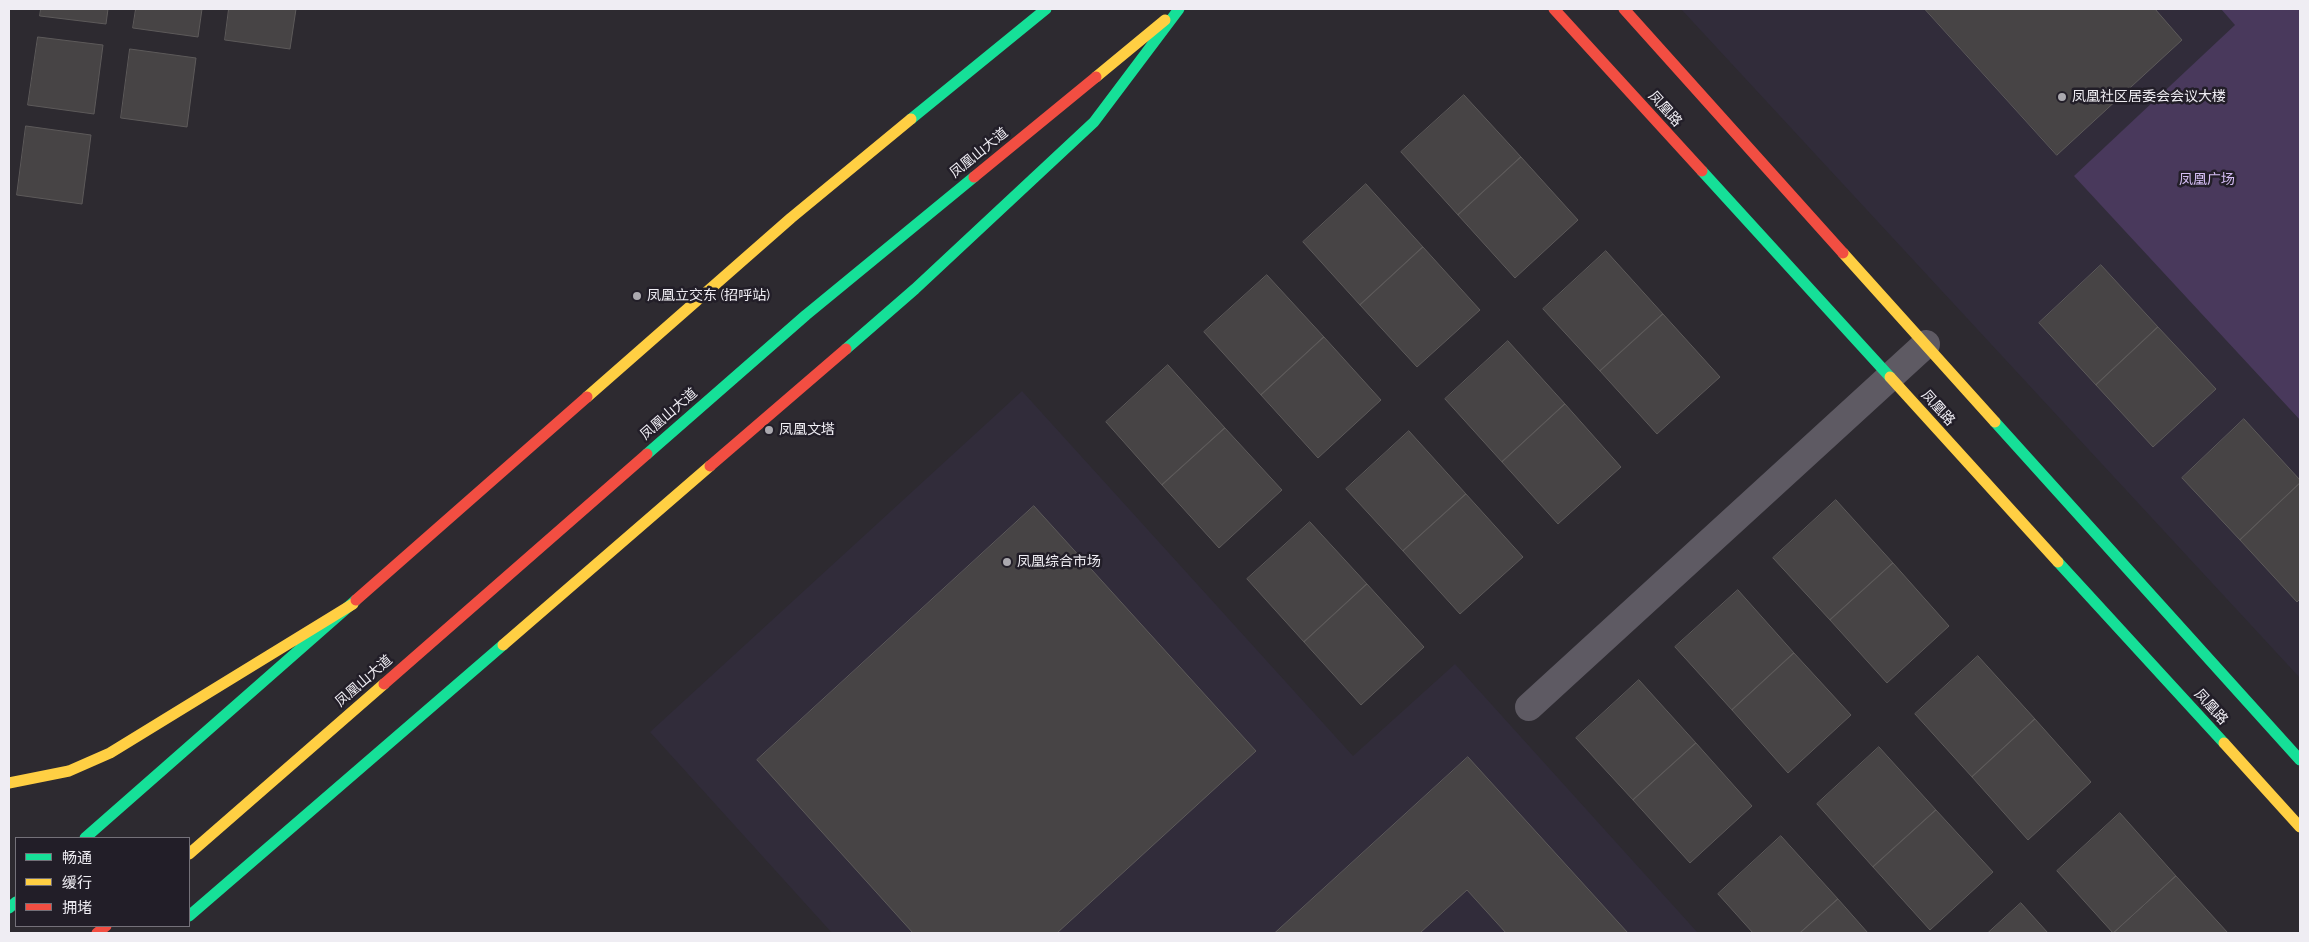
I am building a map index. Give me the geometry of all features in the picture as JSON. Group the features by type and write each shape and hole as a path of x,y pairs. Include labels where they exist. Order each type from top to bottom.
{"main road":[{"path":"1015,34 1030,9"},
{"path":"86,837 791,218 1046,9"},
{"path":"190,915 922,282 1094,122 1178,9"},
{"name":"凤凰山大道","path":"190,853 844,283 1178,9"},
{"name":"凤凰路","path":"1554,9 2300,827"},
{"path":"1624,9 2300,760"},
{"path":"9,783 69,771 110,753 353,604"}],"street":[{"path":"1529,707 1926,344"}],"shaded area":[{"path":"1681,9 2221,9 2236,25 2075,176 2300,420 2300,678"},
{"name":"凤凰综合市场","path":"1022,391 1353,756 1455,664 1698,933 832,933 650,732"}],"green space":[{"name":"凤凰广场","path":"2221,9 2300,9 2300,420 2074,176 2235,25"}],"building":[{"path":"41,9 108,9 106,24 40,16"},
{"path":"136,9 202,9 198,37 133,28"},
{"path":"229,9 296,9 290,49 225,40"},
{"name":"凤凰社区居委会会议大楼","path":"1925,9 2155,9 2182,40 2057,155"},
{"path":"38,37 103,45 94,114 28,105"},
{"path":"130,49 196,58 187,127 121,118"},
{"path":"1464,95 1521,157 1458,215 1401,152"},
{"path":"26,126 91,135 82,204 17,195"},
{"path":"1521,157 1578,220 1515,278 1458,215"},
{"path":"1366,184 1423,247 1360,305 1303,242"},
{"path":"1423,247 1480,310 1417,367 1360,305"},
{"path":"1606,251 1663,314 1600,371 1543,309"},
{"path":"2101,265 2158,327 2096,385 2039,323"},
{"path":"1267,275 1324,337 1261,395 1204,332"},
{"path":"1663,314 1720,377 1657,434 1600,371"},
{"path":"2158,327 2216,389 2153,447 2096,385"},
{"path":"1324,337 1381,400 1318,458 1261,395"},
{"path":"1508,341 1565,404 1502,462 1445,399"},
{"path":"1168,365 1225,428 1162,485 1106,422"},
{"path":"1565,404 1621,467 1558,524 1502,462"},
{"path":"2244,419 2300,480 2300,483 2240,540 2182,478"},
{"path":"1225,428 1282,490 1219,548 1162,485"},
{"path":"1409,431 1466,494 1403,551 1346,489"},
{"path":"2300,483 2300,599 2297,602 2240,540"},
{"path":"1466,494 1523,557 1460,614 1403,551"},
{"path":"1836,500 1893,563 1830,620 1773,558"},
{"path":"1034,506 1256,751 1057,933 913,933 757,760"},
{"path":"1310,522 1367,584 1304,642 1247,579"},
{"path":"1893,563 1949,626 1887,683 1830,620"},
{"path":"1367,584 1424,647 1361,705 1304,642"},
{"path":"1738,590 1794,653 1732,710 1675,647"},
{"path":"1794,653 1851,715 1788,773 1732,710"},
{"path":"1978,656 2035,719 1972,777 1915,714"},
{"path":"1639,680 1696,743 1633,800 1576,738"},
{"path":"2035,719 2091,782 2028,840 1972,777"},
{"path":"1696,743 1752,806 1690,863 1633,800"},
{"path":"1879,747 1936,810 1873,867 1817,804"},
{"path":"1468,757 1628,933 1506,933 1467,890 1420,933 1275,933"},
{"path":"1936,810 1993,872 1930,930 1873,867"},
{"path":"2120,813 2176,876 2113,933 2057,871"},
{"path":"1781,836 1838,899 1800,933 1753,933 1718,894"},
{"path":"2176,876 2228,933 2114,933"},
{"path":"1838,899 1868,933 1800,933"},
{"path":"2021,903 2048,933 1988,933"}],"traffic: fast":[{"path":"911,119 1046,9"},
{"path":"846,349 915,289 1094,122 1179,9"},
{"path":"1702,171 1890,377"},
{"path":"647,454 806,315 974,177"},
{"path":"1995,422 2300,760"},
{"path":"2058,562 2224,743"},
{"path":"86,837 356,600"},
{"path":"190,915 503,645"},
{"path":"9,908 15,903"}],"traffic: slow":[{"path":"1096,77 1165,20"},
{"path":"587,397 791,218 911,119"},
{"path":"1843,253 1995,422"},
{"path":"1890,377 2058,562"},
{"path":"503,645 710,466"},
{"path":"9,783 69,771 110,753 353,604"},
{"path":"190,853 384,684"},
{"path":"2224,743 2300,827"}],"traffic: jam":[{"path":"1554,9 1702,171"},
{"path":"1624,9 1843,253"},
{"path":"974,177 1096,77"},
{"path":"710,466 846,349"},
{"path":"356,600 587,397"},
{"path":"384,684 647,454"},
{"path":"97,933 105,927"}],"place":[{"name":"凤凰社区居委会会议大楼","path":"2062,97"},
{"name":"凤凰立交东 (招呼站)","path":"637,296"},
{"name":"凤凰文塔","path":"769,430"},
{"name":"凤凰综合市场","path":"1007,562"}]}
